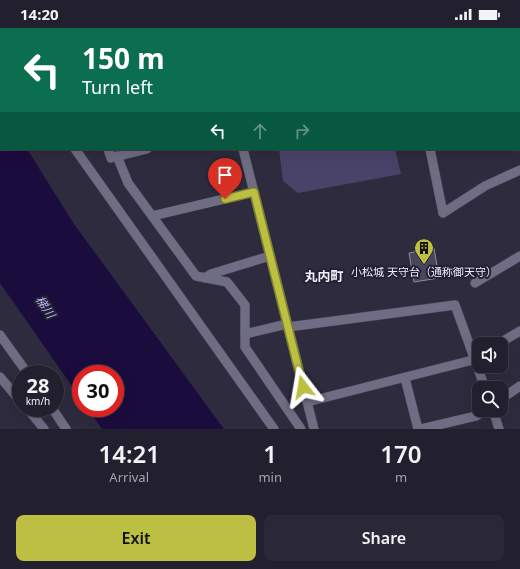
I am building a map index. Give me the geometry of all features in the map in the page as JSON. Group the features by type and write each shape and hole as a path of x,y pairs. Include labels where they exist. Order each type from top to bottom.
{"street":[{"path":"76,150 274,429"},
{"path":"108,150 111,158 142,150"},
{"path":"243,150 314,429"},
{"path":"430,150 443,213 485,186 520,170"},
{"path":"117,156 128,183 196,276 227,282 245,304 244,347 301,429"},
{"path":"152,216 254,192"},
{"path":"205,278 211,274 270,256"},
{"path":"475,283 520,256"},
{"path":"245,334 287,326 455,305 472,345"},
{"path":"508,338 520,331"},
{"path":"0,335 22,365"},
{"path":"307,402 472,360"},
{"path":"0,377 3,387 12,394"},
{"path":"404,378 418,429"},
{"path":"508,394 520,386"},
{"path":"34,417 44,429"},
{"path":"58,417 66,429"},
{"path":"421,429 472,417"},
{"path":"496,417 500,429"}],"shaded area":[{"path":"279,150 395,150 401,174 298,193 283,181"}],"water":[{"name":"梯川","path":"0,150 28,150 74,224 224,429 102,429 93,417 124,417 124,365 72,365 72,386 64,375 64,365 57,365 0,283"}],"building":[{"name":"小松城 天守台（通称御天守）","path":"434,248 439,278 414,282 409,253"}],"place":[{"name":"小松城 天守台（通称御天守）","path":"424,265"}],"district":[{"name":"丸内町","path":"324,276"}],"route":[{"path":"225,199 254,192 303,387"}]}
